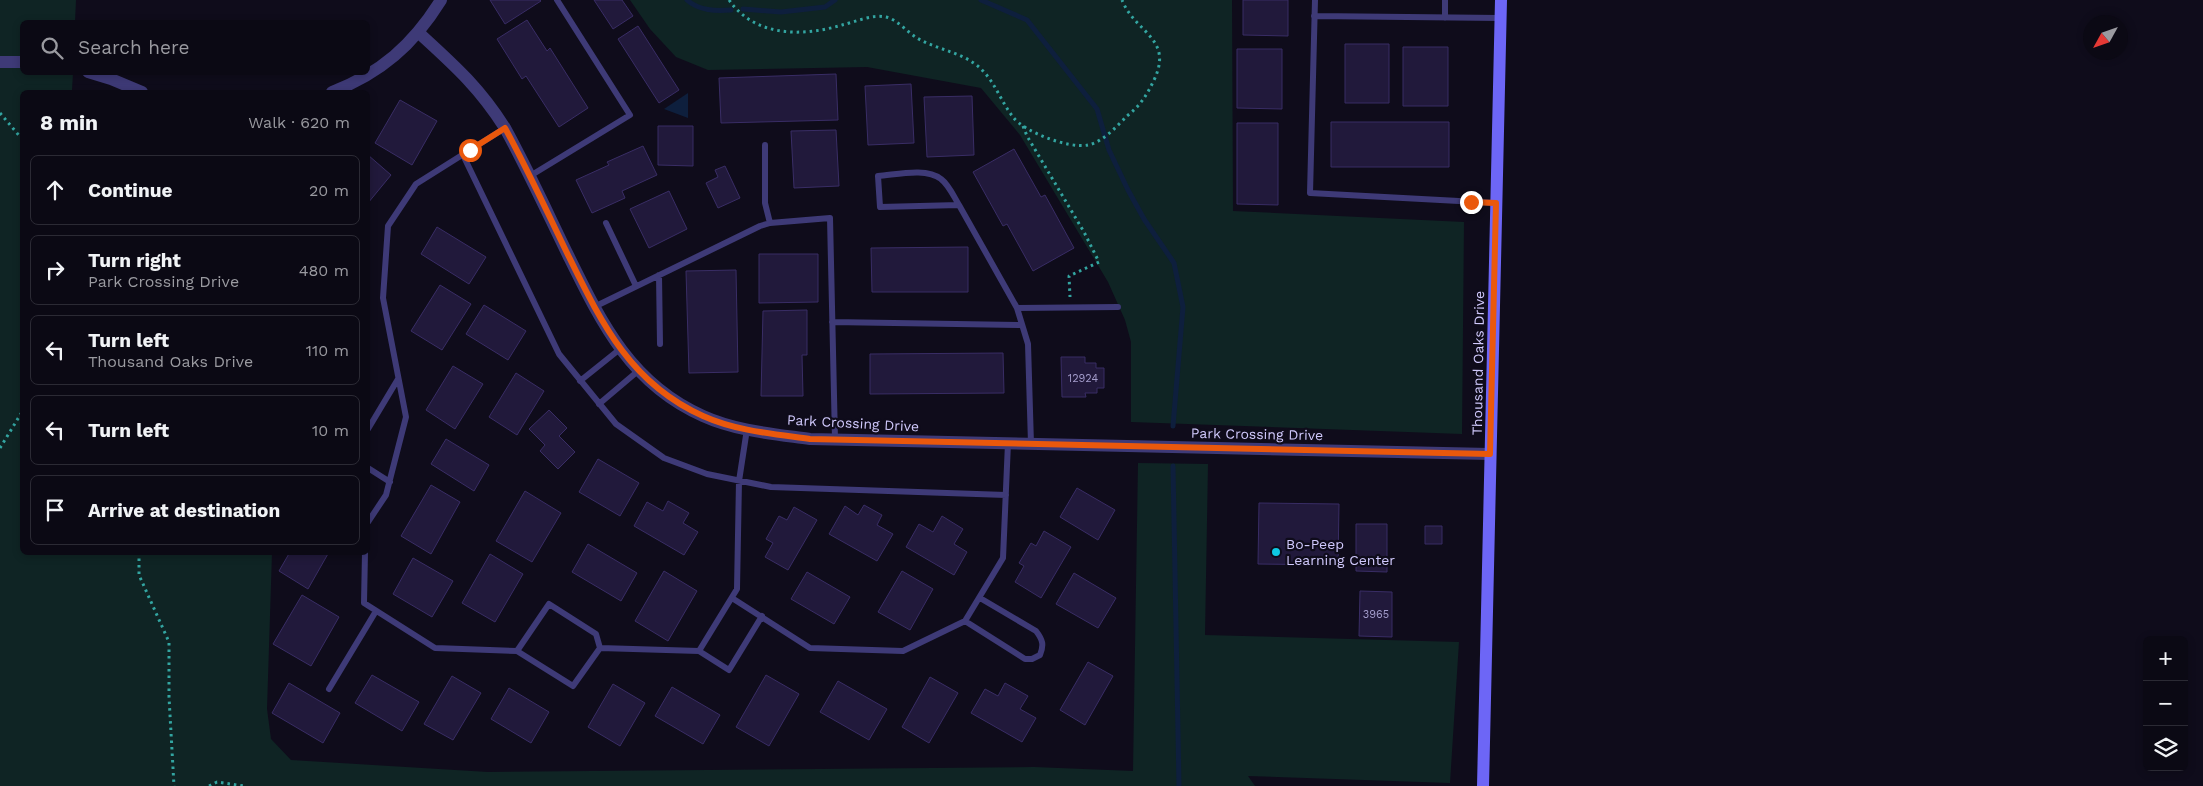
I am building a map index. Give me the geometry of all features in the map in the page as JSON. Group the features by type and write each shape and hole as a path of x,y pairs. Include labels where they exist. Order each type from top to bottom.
{"main road":[{"name":"Thousand Oaks Drive","path":"1483,786 1501,0"}],"street":[{"path":"370,73 419,33 440,0"},
{"name":"Park Crossing Drive","path":"419,33 462,72 486,99 505,128 594,307 620,349 638,371 666,395 684,407 724,424 810,439 1490,454"},
{"path":"0,62 20,62"},
{"path":"98,75 137,90"},
{"path":"336,90 367,75"}],"lane":[{"path":"530,176 630,115 557,0"},
{"path":"1314,0 1310,193 1496,203"},
{"path":"1445,0 1445,18"},
{"path":"1314,16 1500,18"},
{"path":"370,519 386,495 406,417 383,298 388,226 416,184 505,128"},
{"path":"765,145 764,202 770,223"},
{"path":"463,155 559,354 616,424 664,458 708,474 771,487 1006,495"},
{"path":"959,205 880,207 878,176 924,173 940,178 950,189 1017,308 1028,344 1031,444"},
{"path":"594,307 770,223 830,218 834,439"},
{"path":"606,223 636,286"},
{"path":"659,275 660,344"},
{"path":"1017,308 1118,307"},
{"path":"832,322 1022,325"},
{"path":"580,381 620,349"},
{"path":"599,404 638,371"},
{"path":"370,426 398,379"},
{"path":"699,651 737,589 739,481 747,429"},
{"path":"732,598 810,648 903,651 965,622 1003,558 1008,443"},
{"path":"370,469 390,482"},
{"path":"365,555 364,604 435,648 517,651 573,686 600,648"},
{"path":"965,622 1025,659 1032,659 1040,655 1043,647 1041,638 1036,631 980,598"},
{"path":"517,651 549,604 596,634 600,648"},
{"path":"329,689 376,611"},
{"path":"600,648 699,651 729,670 762,616"}],"path":[{"path":"729,0 743,17 774,31 804,32 831,28 878,16 886,17 917,38 964,57 984,72 1014,118 1023,126 1069,145 1089,145 1105,136 1140,105 1160,66 1160,50 1133,17 1122,0"},
{"path":"0,113 20,137"},
{"path":"1023,126 1027,136 1084,232 1099,262 1068,276 1070,308"},
{"path":"0,448 20,415"},
{"path":"139,555 139,575 169,642 169,697 174,786"},
{"path":"209,786 217,782 244,786"}],"green space":[{"path":"0,0 76,0 75,20 20,20 20,75 73,75 72,90 20,90 20,555 272,555 267,709 271,739 291,760 488,772 1034,767 1133,771 1138,463 1208,464 1205,635 1459,642 1450,783 1248,776 1255,786 0,786"},
{"path":"630,0 1232,0 1233,211 1464,222 1462,434 1131,422 1131,342 1125,320 1108,282 1020,135 981,88 867,67 708,70 676,57 650,29"}],"water":[{"path":"688,93 688,118 664,109"}],"building":[{"path":"490,0 540,0 541,1 505,24"},
{"path":"594,0 622,0 633,16 613,29"},
{"path":"1243,0 1288,0 1288,36 1243,35"},
{"path":"527,20 547,51 550,48 588,108 559,127 526,76 522,79 497,39"},
{"path":"638,26 679,90 659,103 618,39"},
{"path":"1345,44 1389,44 1389,103 1345,103"},
{"path":"1403,47 1448,47 1448,106 1403,106"},
{"path":"1237,49 1282,49 1282,109 1237,108"},
{"path":"836,74 838,120 721,123 719,78"},
{"path":"911,84 914,143 868,145 865,86"},
{"path":"972,96 974,155 927,157 924,97"},
{"path":"400,100 437,121 412,165 375,143"},
{"path":"1331,122 1449,122 1449,167 1331,167"},
{"path":"1237,123 1278,123 1278,205 1237,204"},
{"path":"658,126 693,126 693,166 658,165"},
{"path":"836,130 839,186 794,188 791,131"},
{"path":"643,146 657,175 622,191 625,198 592,213 576,180 609,165 607,162"},
{"path":"1014,149 1041,197 1045,195 1074,248 1033,271 1007,224 1003,226 973,172"},
{"path":"370,157 391,175 370,201"},
{"path":"725,166 740,198 718,208 706,183 718,177 715,170"},
{"path":"669,191 687,229 649,248 630,209"},
{"path":"437,227 486,257 469,284 421,254"},
{"path":"968,247 968,292 872,292 871,248"},
{"path":"759,254 818,254 818,302 759,303"},
{"path":"736,270 738,372 689,373 686,271"},
{"path":"440,285 471,304 442,350 411,331"},
{"path":"484,305 526,331 508,360 466,334"},
{"path":"807,310 807,355 802,355 803,396 761,396 763,311"},
{"path":"1003,353 1004,393 870,394 870,354"},
{"path":"1061,357 1085,357 1085,363 1096,363 1096,368 1104,368 1104,388 1097,388 1097,393 1085,393 1086,397 1062,397"},
{"path":"453,366 483,384 455,429 426,410"},
{"path":"516,373 544,391 517,435 489,417"},
{"path":"549,410 567,428 559,436 575,452 558,469 540,451 545,445 529,429"},
{"path":"446,439 489,465 474,491 431,464"},
{"path":"598,459 639,483 620,516 579,492"},
{"path":"431,485 460,502 431,554 401,536"},
{"path":"1077,488 1115,510 1098,540 1060,517"},
{"path":"525,491 561,513 532,562 496,541"},
{"path":"668,501 689,513 683,523 698,532 684,555 634,526 647,502 663,511"},
{"path":"1259,503 1339,504 1338,565 1258,564"},
{"path":"864,505 882,515 877,525 893,534 877,561 829,534 845,506 858,515"},
{"path":"794,507 817,520 788,570 765,557 773,543 766,539 779,516 787,520"},
{"path":"942,516 963,529 954,544 967,552 954,575 906,547 919,524 933,532"},
{"path":"1356,524 1387,524 1387,572 1356,571"},
{"path":"1425,526 1442,526 1442,544 1425,544"},
{"path":"1044,531 1071,547 1041,598 1015,582 1024,566 1019,563 1031,543 1036,546"},
{"path":"588,544 637,573 621,601 572,572"},
{"path":"490,554 523,574 495,622 462,603"},
{"path":"288,555 327,555 308,589 279,571"},
{"path":"413,558 453,581 432,617 393,594"},
{"path":"664,571 697,591 668,641 635,621"},
{"path":"902,571 933,589 910,630 878,612"},
{"path":"807,572 850,597 834,624 791,599"},
{"path":"1074,573 1116,598 1098,628 1056,604"},
{"path":"1360,591 1392,592 1392,637 1359,636"},
{"path":"302,595 339,617 311,666 273,644"},
{"path":"1088,662 1113,676 1085,725 1060,710"},
{"path":"372,675 419,702 402,731 355,703"},
{"path":"766,675 799,694 769,746 736,727"},
{"path":"452,676 481,693 453,740 424,724"},
{"path":"930,677 958,693 929,743 902,727"},
{"path":"838,681 887,709 869,740 820,712"},
{"path":"289,683 340,713 323,743 272,713"},
{"path":"1005,683 1028,696 1020,709 1036,718 1022,742 971,713 985,689 998,696"},
{"path":"613,684 645,703 620,746 588,727"},
{"path":"672,687 720,715 703,744 655,716"},
{"path":"509,688 549,712 531,743 491,719"}],"waterway":[{"path":"687,0 702,8 731,10"},
{"path":"743,9 781,12 825,7 835,0"},
{"path":"981,0 1027,20 1097,109 1109,150 1128,190 1144,219 1174,263 1183,307 1173,426"},
{"path":"1173,466 1179,786"}],"place":[{"name":"Bo-Peep Learning Center","path":"1276,552"}],"route":[{"path":"470,150 505,128 599,318 620,349 649,381 684,407 724,424 766,433 810,439 1490,454 1496,203 1471,202"}]}
